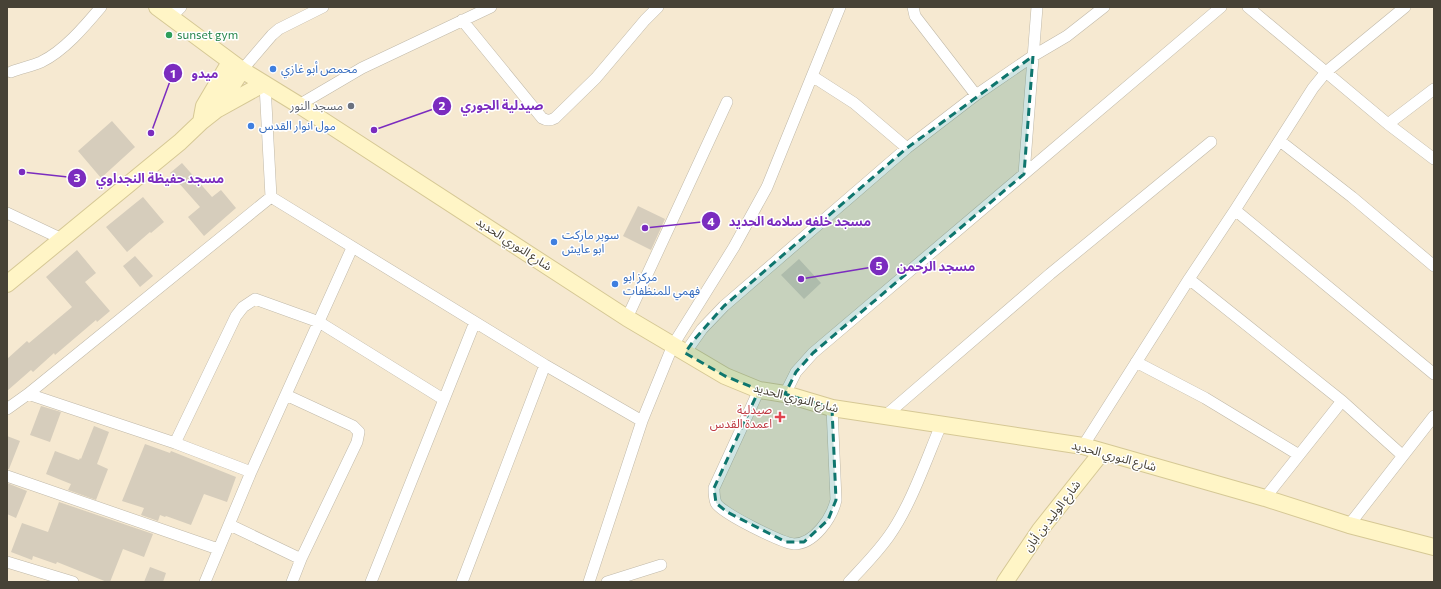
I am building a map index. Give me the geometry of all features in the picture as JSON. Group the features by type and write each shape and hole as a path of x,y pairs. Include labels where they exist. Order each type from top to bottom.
{"street":[{"path":"11,72 41,62 57,51 75,36 101,7"},
{"name":"شارع النوري الحديد","path":"157,7 176,12 236,66 299,105 627,318 725,376 759,390 785,394 832,408 1082,446 1265,498 1349,525 1434,547"},
{"path":"201,122 204,106 236,66 279,29 323,7"},
{"path":"299,105 362,68 491,7"},
{"path":"462,20 542,118 550,121 555,118 596,78 644,20 658,7"},
{"path":"589,582 642,421 679,349 767,187 840,7"},
{"path":"913,7 915,16 976,95"},
{"path":"1024,174 1037,7"},
{"path":"679,349 702,329 724,306 907,148 976,95 1033,56 1067,36 1104,7"},
{"path":"785,394 796,372 813,353 1221,7"},
{"path":"1248,7 1388,124 1434,159"},
{"path":"1082,446 1189,279 1236,210 1302,104 1326,72 1404,7"},
{"path":"215,111 236,66"},
{"path":"812,76 854,103 907,148"},
{"path":"7,284 180,142 215,111 264,84 271,197"},
{"path":"1388,124 1434,89"},
{"path":"627,318 727,102"},
{"path":"1280,141 1352,197 1434,266"},
{"path":"885,416 1050,274 1212,142"},
{"path":"271,197 545,365 642,421"},
{"path":"7,410 271,197"},
{"path":"1236,210 1434,374"},
{"path":"7,213 62,239"},
{"path":"205,582 251,472 352,248"},
{"path":"1189,279 1342,401 1402,455"},
{"path":"175,443 236,316 248,303 254,299 319,322 443,399"},
{"path":"370,582 475,322"},
{"path":"1136,362 1205,398 1299,455"},
{"path":"462,582 545,365"},
{"path":"759,390 714,488 714,495 716,503 727,512 762,532 794,544 804,542 815,535 828,520 834,509 836,500 832,408"},
{"path":"28,394 175,443 251,472"},
{"path":"286,395 353,426 359,432 357,442 301,559 292,582"},
{"path":"1265,498 1342,401"},
{"path":"1349,525 1402,455 1434,416"},
{"path":"849,582 871,559 901,516 941,425"},
{"name":"شارع الوليد بن أبان","path":"1005,582 1040,530 1102,452"},
{"path":"7,476 218,548"},
{"path":"230,525 301,559"},
{"path":"7,562 73,582"},
{"path":"607,582 661,566"}],"highlighted area":[{"path":"1033,56 1024,174 813,353 796,372 785,394 832,408 836,500 828,520 804,542 786,542 727,512 716,503 714,488 759,390 725,376 685,353 694,340 724,306 907,148"}],"shaded area":[{"path":"7,7 1434,7 1434,582 7,582"}],"building":[{"path":"112,121 135,147 101,178 78,151"},
{"path":"182,163 212,197 221,190 236,208 204,236 188,217 200,207 170,173"},
{"path":"143,197 164,222 127,252 106,227"},
{"path":"638,206 665,219 651,250 623,236"},
{"path":"77,250 96,273 85,282 110,311 97,322 96,320 55,355 54,353 33,372 31,370 7,391 7,359 27,341 29,343 72,307 46,277"},
{"path":"135,256 153,276 140,287 123,266"},
{"path":"799,259 821,283 804,299 781,275"},
{"path":"41,406 61,412 50,442 30,435"},
{"path":"94,426 109,432 97,464 108,469 96,500 68,490 71,484 46,474 55,451 79,460 80,458 81,459"},
{"path":"7,436 20,441 9,469 7,469"},
{"path":"145,444 170,453 171,451 236,477 227,502 204,494 191,525 166,516 160,515 158,521 141,515 144,508 122,501"},
{"path":"7,483 27,491 16,518 7,514"},
{"path":"59,502 153,534 144,557 123,549 110,582 107,582 57,562 56,564 33,556 32,560 11,552 22,523 48,532"},
{"path":"150,567 166,573 163,582 144,582"}],"place":[{"name":"sunset gym","path":"169,35"},
{"name":"محمص أبو غازي","path":"273,69"},
{"name":"مسجد النور","path":"351,106"},
{"name":"مول انوار القدس","path":"251,126"},
{"name":"صيدلية الجوري","path":"374,130"},
{"name":"ميدو","path":"151,133"},
{"name":"مسجد حفيظة النجداوي","path":"22,172"},
{"name":"مسجد خلفه سلامه الحديد","path":"645,228"},
{"name":"سوبر ماركت ابو عايش","path":"554,242"},
{"name":"مسجد الرحمن","path":"801,279"},
{"name":"مركز ابو فهمي للمنظفات","path":"615,284"},
{"name":"صيدلية اعمدة القدس","path":"780,417"}]}
